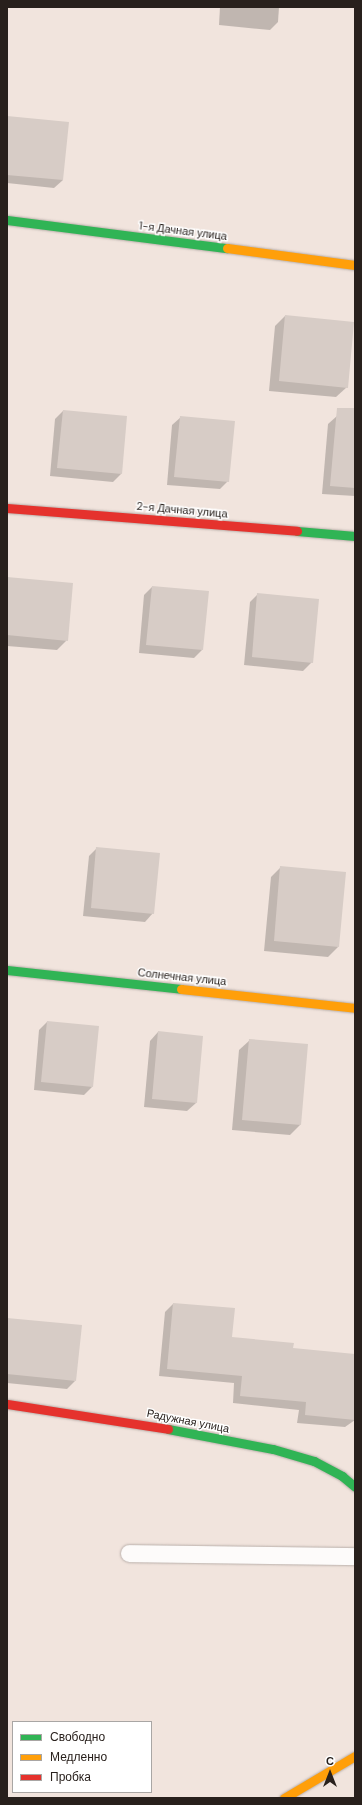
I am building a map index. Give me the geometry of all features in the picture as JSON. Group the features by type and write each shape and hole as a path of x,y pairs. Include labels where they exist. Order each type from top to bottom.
{"street":[{"name":"1-я Дачная улица","path":"7,220 355,265"},
{"name":"2-я Дачная улица","path":"7,508 355,536"},
{"name":"Солнечная улица","path":"7,970 355,1008"},
{"name":"Радужная улица","path":"7,1404 146,1425 273,1449 314,1461 342,1476 355,1487"},
{"path":"284,1798 355,1756"}],"lane":[{"path":"129,1552 355,1556"}],"building":[{"path":"7,116 69,122 63,180 7,175"},
{"path":"285,315 354,322 348,388 279,381"},
{"path":"337,408 355,408 355,488 330,486"},
{"path":"63,410 127,416 122,474 57,468"},
{"path":"180,416 235,421 229,482 174,477"},
{"path":"7,577 73,583 68,641 7,635"},
{"path":"152,586 209,591 203,650 146,645"},
{"path":"257,593 319,599 313,663 252,657"},
{"path":"96,847 160,853 154,914 91,908"},
{"path":"280,866 346,872 339,947 274,941"},
{"path":"47,1021 99,1026 93,1087 41,1082"},
{"path":"158,1031 203,1036 197,1103 152,1099"},
{"path":"249,1039 308,1044 301,1125 242,1120"},
{"path":"173,1303 235,1308 232,1337 294,1343 293,1348 355,1354 355,1420 305,1415 306,1402 240,1396 242,1376 167,1369"},
{"path":"7,1318 82,1325 76,1381 7,1374"}],"traffic: fast":[{"path":"7,220 227,248"},
{"path":"297,531 355,536"},
{"path":"7,970 181,989"},
{"path":"168,1429 273,1449 314,1461 342,1476 355,1487"}],"traffic: slow":[{"path":"227,248 355,265"},
{"path":"181,989 355,1008"},
{"path":"284,1798 355,1756"}],"traffic: jam":[{"path":"7,508 297,531"},
{"path":"7,1404 168,1429"}]}
